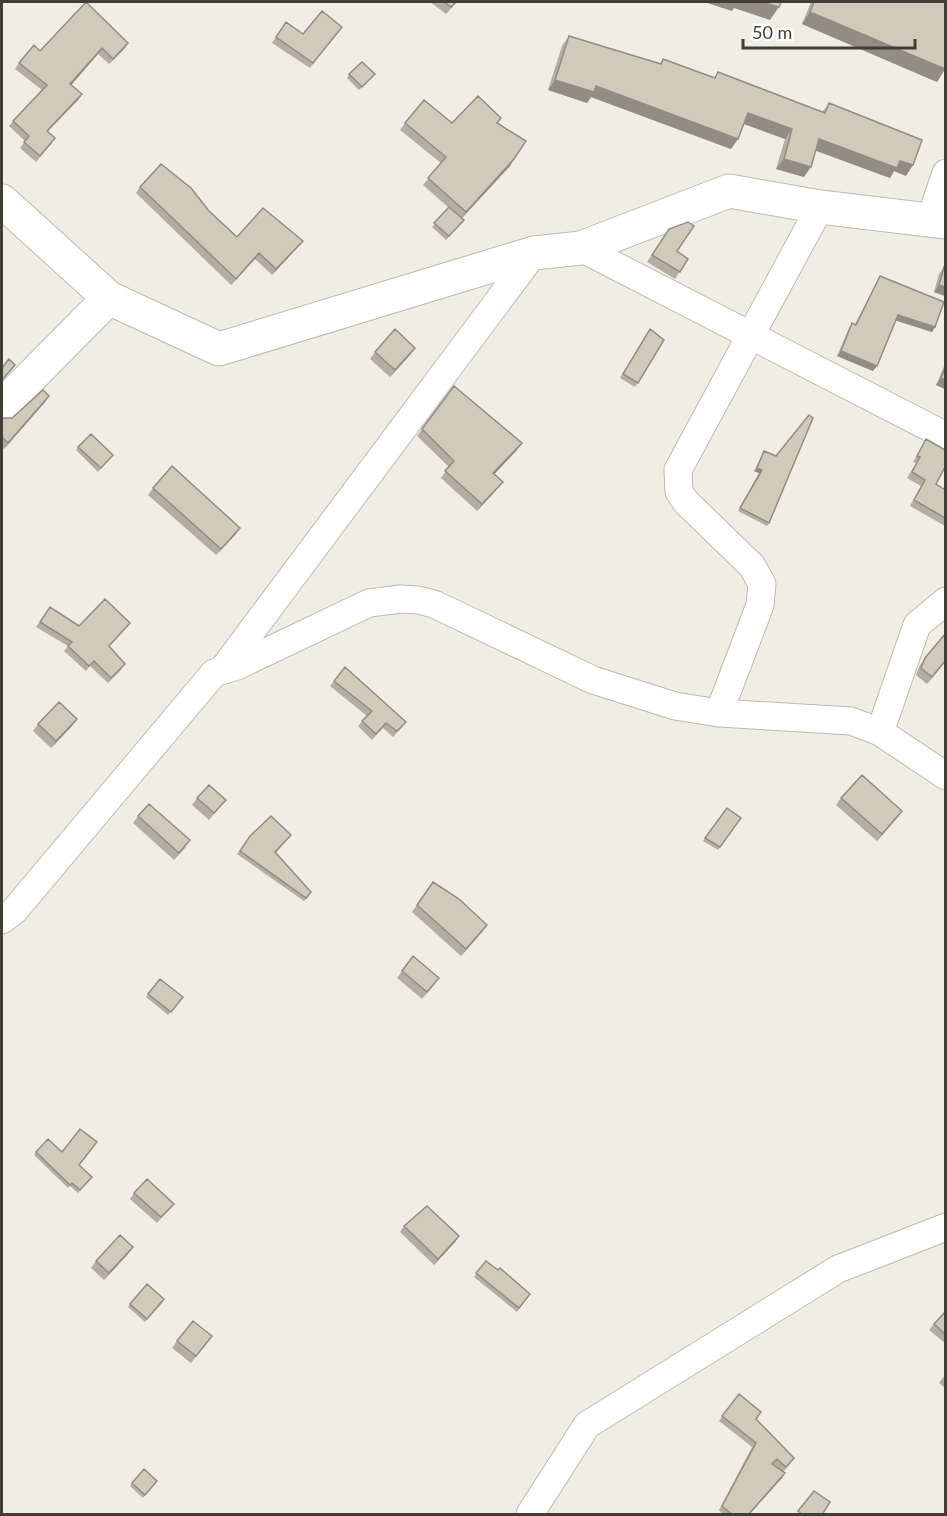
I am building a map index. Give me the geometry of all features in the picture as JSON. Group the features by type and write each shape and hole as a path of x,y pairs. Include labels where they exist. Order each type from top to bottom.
{"street":[{"path":"2,201 109,298 219,350 534,253 581,248 729,191 820,207 938,221 945,173"},
{"path":"719,713 760,605 762,584 752,566 686,502 679,492 678,470 820,207"},
{"path":"581,248 945,436"},
{"path":"2,920 14,911 207,682 224,668 534,253"},
{"path":"2,406 109,298"},
{"path":"224,668 237,666 353,609 369,603 401,599 434,604 593,680 675,706 719,713 851,721 880,732 945,776"},
{"path":"880,732 916,625 945,601"},
{"path":"530,1515 587,1425 838,1269 945,1227"}],"building":[{"path":"86,2 128,43 113,59 102,48 70,84 82,94 47,131 55,138 40,156 24,142 29,136 13,121 47,85 19,63 34,45 40,51"},
{"path":"444,2 456,2 451,7"},
{"path":"762,2 781,2 779,7"},
{"path":"814,2 945,2 945,69 810,12"},
{"path":"322,11 342,27 313,63 276,37 286,22 303,34"},
{"path":"569,36 661,64 663,59 715,78 718,72 825,113 829,103 922,140 913,165 900,161 897,168 819,139 811,167 784,159 792,129 748,113 738,139 596,86 594,92 555,80"},
{"path":"362,62 375,74 362,87 349,74"},
{"path":"478,96 501,118 497,123 526,141 514,159 466,212 428,178 446,157 405,123 424,100 452,123"},
{"path":"161,164 191,188 209,211 237,237 263,208 303,241 276,269 259,253 236,279 140,187"},
{"path":"449,207 464,220 449,236 434,223"},
{"path":"688,222 694,226 677,251 688,259 680,272 652,255 669,229"},
{"path":"945,268 945,287 939,285"},
{"path":"880,276 944,302 935,327 898,315 877,366 841,351 852,323 856,325"},
{"path":"395,329 415,348 395,370 375,352"},
{"path":"650,329 664,340 638,383 623,374"},
{"path":"9,359 15,365 2,380 2,368"},
{"path":"945,368 945,380 941,378"},
{"path":"454,386 522,443 493,473 503,482 482,504 445,471 454,461 422,429"},
{"path":"43,390 49,396 8,443 2,437 2,418 12,418"},
{"path":"809,415 813,418 769,523 740,508 762,470 757,468 764,451 776,456"},
{"path":"91,434 113,455 101,468 78,447"},
{"path":"926,439 945,450 945,467 936,484 945,490 945,518 914,500 925,480 912,472"},
{"path":"172,466 240,528 221,549 153,488"},
{"path":"105,599 130,623 109,646 125,664 111,678 94,661 89,666 68,646 72,642 40,622 50,607 79,626"},
{"path":"945,634 945,661 932,677 921,668 925,658"},
{"path":"345,667 406,722 397,731 386,723 376,734 362,721 372,711 334,681"},
{"path":"59,702 77,719 56,741 38,724"},
{"path":"862,775 902,811 882,834 841,798"},
{"path":"209,785 226,800 214,813 197,798"},
{"path":"149,804 190,840 179,853 138,816"},
{"path":"727,808 741,818 720,847 705,838"},
{"path":"271,816 291,835 275,852 311,892 306,898 240,851 250,836"},
{"path":"433,882 459,899 487,925 466,949 417,905"},
{"path":"413,956 439,978 427,992 402,971"},
{"path":"160,979 183,997 171,1012 148,994"},
{"path":"80,1129 97,1142 79,1165 92,1177 80,1190 72,1183 70,1185 36,1152 48,1139 62,1152"},
{"path":"147,1179 174,1204 161,1217 134,1193"},
{"path":"427,1206 459,1236 438,1259 404,1226"},
{"path":"120,1235 133,1247 109,1273 96,1261"},
{"path":"486,1261 498,1270 500,1268 530,1294 519,1308 476,1273"},
{"path":"147,1284 164,1299 147,1319 130,1304"},
{"path":"945,1312 945,1334 934,1324"},
{"path":"193,1321 212,1336 196,1356 177,1341"},
{"path":"739,1394 761,1412 756,1419 794,1458 786,1467 777,1459 772,1464 785,1473 748,1515 733,1515 722,1506 756,1443 722,1416"},
{"path":"144,1469 157,1481 145,1495 132,1483"},
{"path":"814,1491 830,1502 822,1515 803,1515 798,1511"}]}
